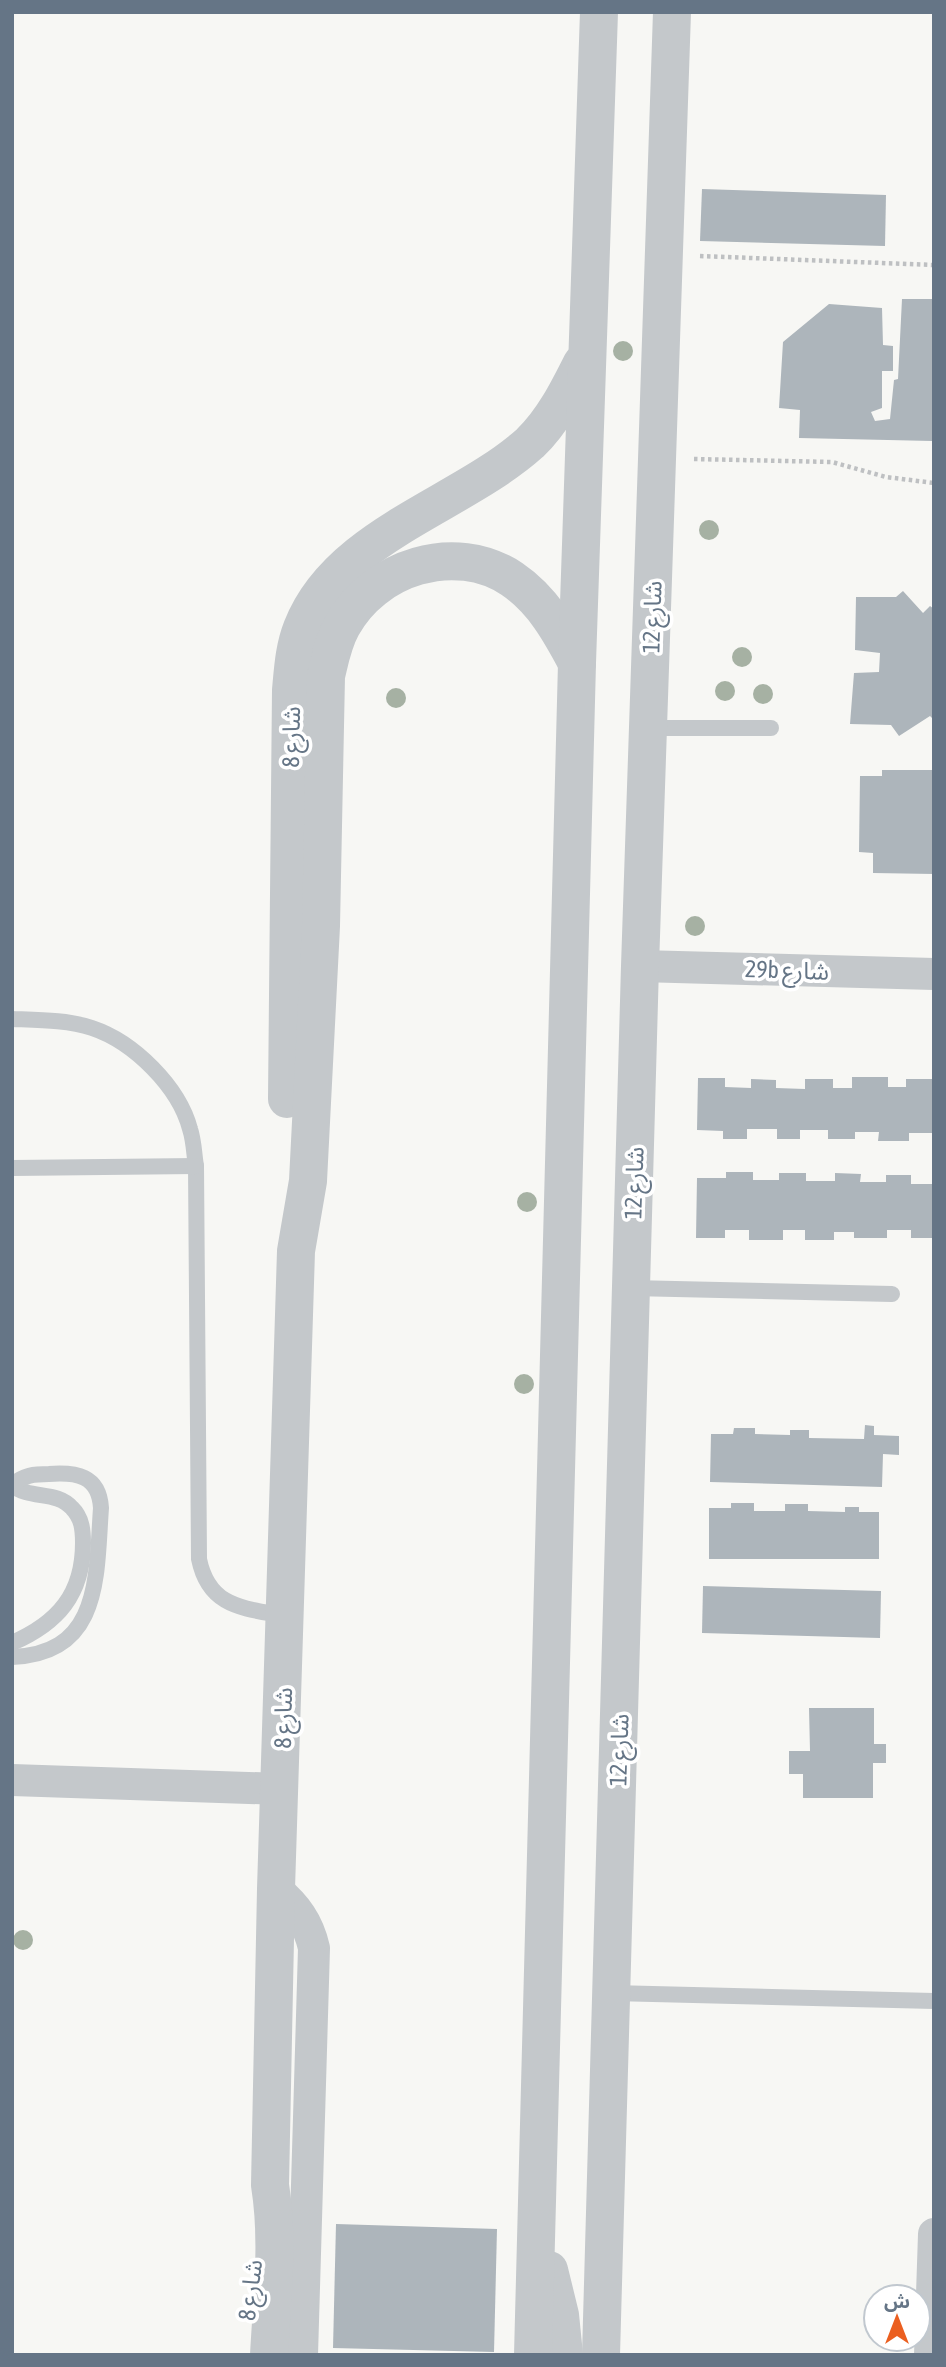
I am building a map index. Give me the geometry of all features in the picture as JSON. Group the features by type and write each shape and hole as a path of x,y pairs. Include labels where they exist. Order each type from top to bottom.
{"street":[{"path":"533,2355 577,663 599,12"},
{"name":"شارع 12","path":"601,2355 640,966 672,12"},
{"name":"شارع 8","path":"296,1251 287,1202 286,1154 291,690 294,655 302,628 313,604 332,578 355,556 502,465 531,441 553,415 586,353"},
{"name":"شارع 8","path":"269,2355 275,2240 275,2211 270,2185 276,1889 296,1251 308,1181 321,926 326,676 331,653 342,626 355,606 376,586 401,571 427,563 455,561 484,566 511,578 535,597 555,623 577,663"},
{"name":"29b شارع","path":"640,966 934,974"},
{"path":"12,1780 281,1789"},
{"path":"276,1889 301,1915 310,1930 314,1948 302,2355"},
{"name":"شارع 8","path":"242,2355 258,2222 270,2185"},
{"path":"930,2355 934,2234"},
{"path":"537,2235 554,2288 564,2355"}],"lane":[{"path":"648,728 771,728"},
{"path":"12,1019 46,1020 93,1028 135,1050 169,1084 190,1127 197,1166 199,1559 207,1584 227,1602 239,1608 285,1616"},
{"path":"12,1168 197,1166"},
{"path":"631,1288 892,1294"},
{"path":"12,1485 31,1475 75,1474 92,1483 100,1499 101,1508 95,1590 90,1608 80,1625 67,1639 51,1650 32,1656 12,1657"},
{"path":"12,1485 24,1492 52,1496 72,1507 82,1526 83,1563 70,1598 59,1613 46,1626 12,1643"},
{"path":"612,1993 934,2000"}],"path":[{"path":"664,255 934,265"},
{"path":"658,458 832,462 886,477 934,483"}],"building":[{"path":"702,189 886,195 885,246 700,241"},
{"path":"902,299 934,299 932,441 799,438 800,410 779,408 783,342 829,304 882,308 883,345 893,346 893,371 882,371 882,408 871,412 875,421 890,419 894,380 898,379"},
{"path":"903,591 923,613 930,606 934,609 934,720 930,716 899,736 891,725 850,724 854,673 879,672 880,653 855,650 856,597 896,597"},
{"path":"882,770 934,770 934,874 873,873 873,853 859,852 860,776 882,776"},
{"path":"852,1077 888,1077 888,1087 906,1087 906,1079 934,1079 934,1133 909,1133 909,1141 878,1141 879,1132 855,1132 855,1139 828,1139 828,1130 800,1130 800,1139 777,1139 777,1129 747,1129 747,1139 723,1139 723,1131 697,1130 698,1078 725,1078 725,1087 751,1088 751,1079 776,1080 776,1088 805,1089 805,1079 833,1079 833,1088 852,1088"},
{"path":"726,1172 753,1172 753,1180 779,1180 779,1173 806,1173 806,1181 835,1181 835,1173 861,1174 860,1182 886,1182 886,1175 911,1175 911,1184 934,1184 934,1238 911,1238 911,1230 887,1230 887,1238 854,1238 854,1232 834,1232 834,1240 805,1240 805,1230 783,1230 783,1240 749,1240 749,1230 725,1230 725,1238 696,1238 697,1178 726,1178"},
{"path":"865,1425 874,1426 874,1435 899,1436 899,1455 883,1454 882,1487 710,1482 711,1434 733,1434 734,1428 755,1428 755,1434 790,1435 790,1430 809,1430 809,1438 864,1439"},
{"path":"731,1503 754,1503 754,1511 785,1511 785,1504 808,1504 808,1511 845,1512 845,1507 859,1507 859,1512 879,1512 879,1559 709,1559 709,1508 731,1508"},
{"path":"703,1586 881,1591 880,1638 702,1633"},
{"path":"809,1708 874,1708 874,1744 886,1744 886,1763 873,1763 873,1798 803,1798 803,1774 789,1774 789,1751 810,1751"},
{"path":"336,2224 497,2229 494,2352 333,2348"}]}
